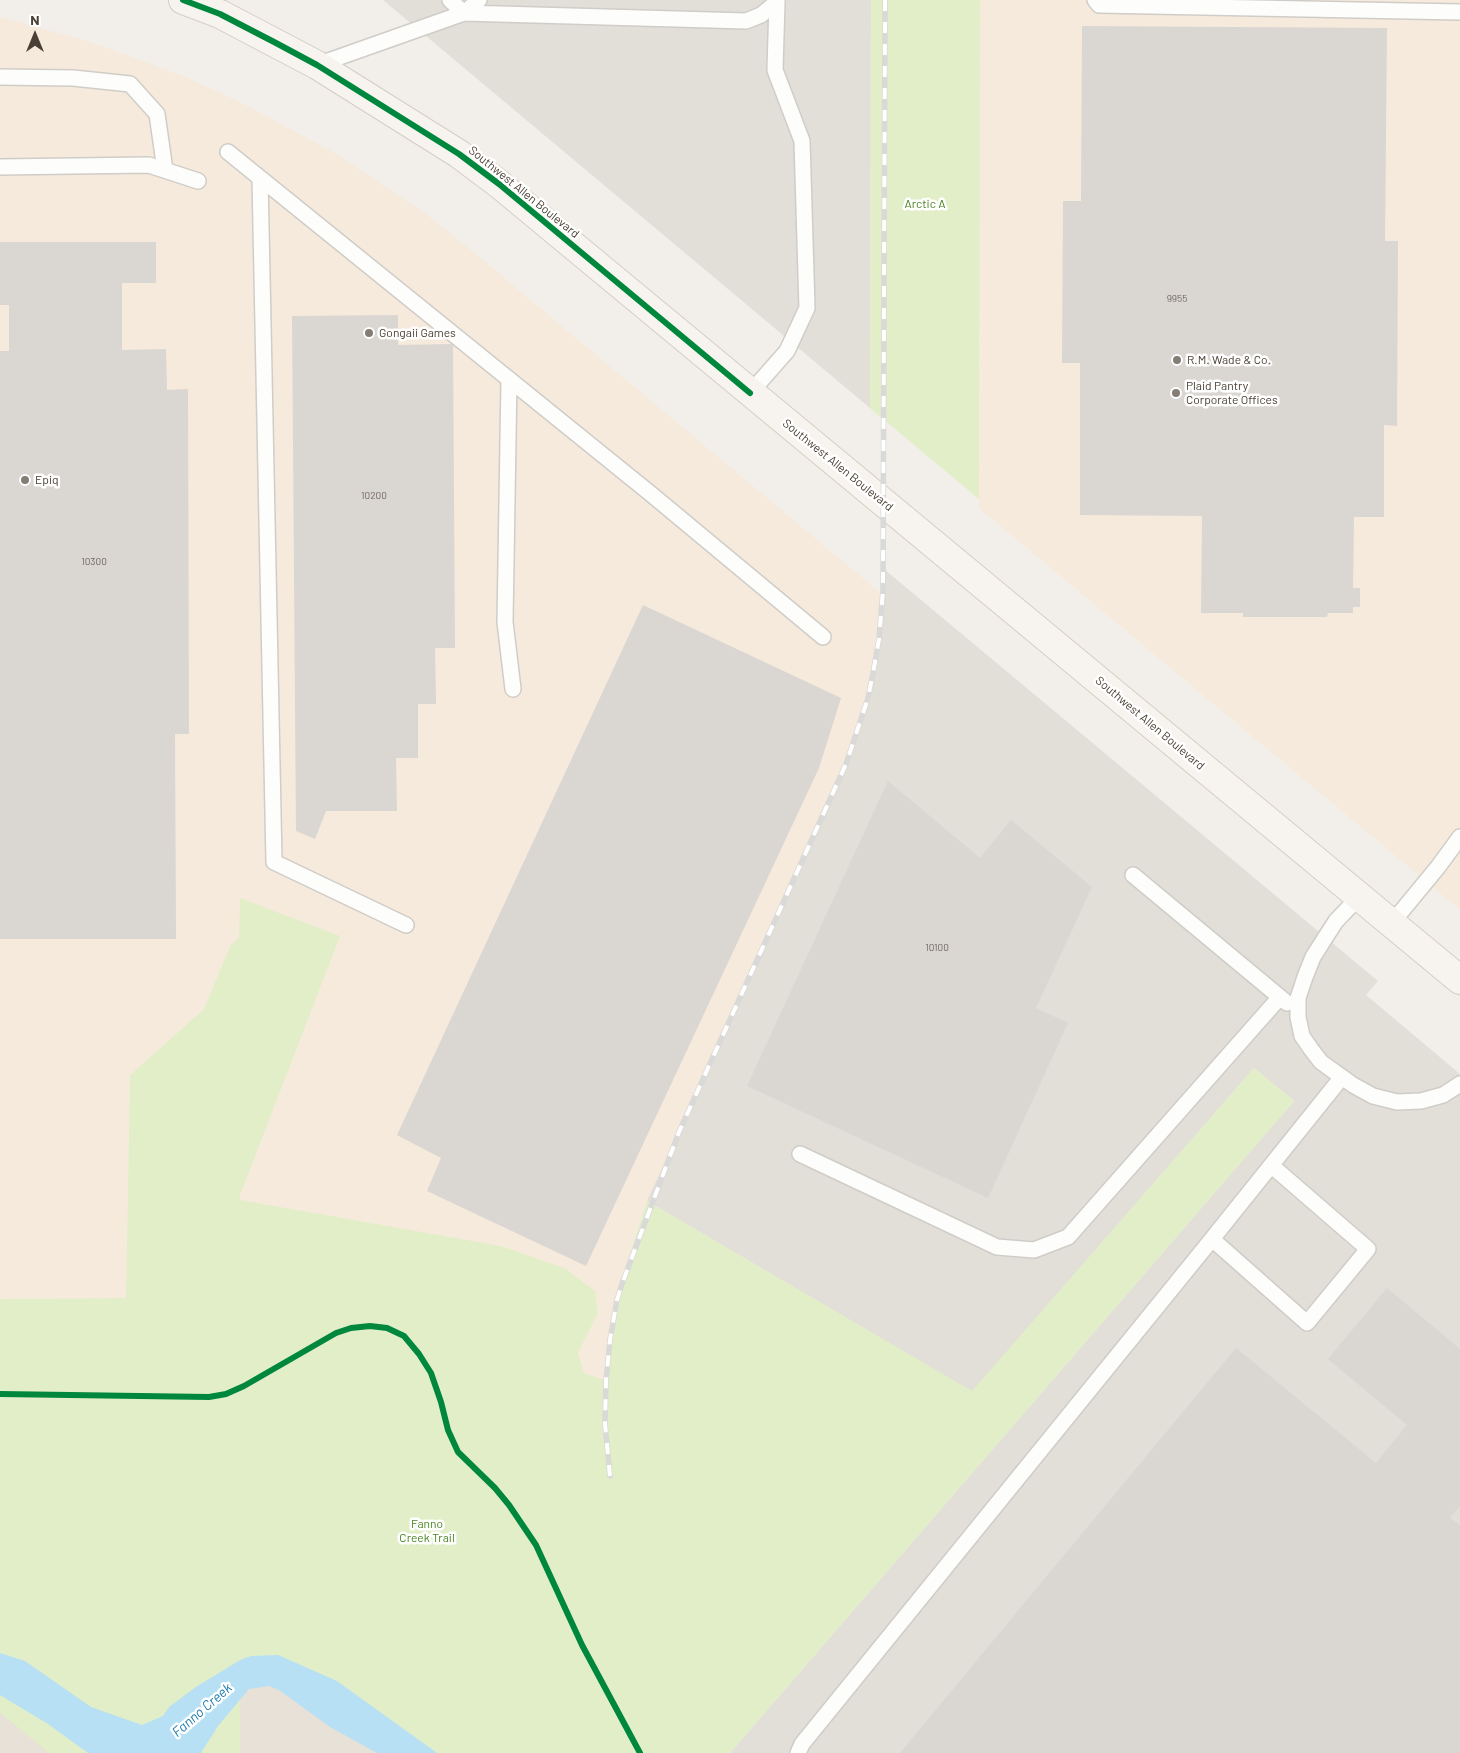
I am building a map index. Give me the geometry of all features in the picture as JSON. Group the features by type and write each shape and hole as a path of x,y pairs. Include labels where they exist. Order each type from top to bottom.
{"main road":[{"name":"Southwest Allen Boulevard","path":"183,0 220,14 316,65 459,154 506,190 1460,980"}],"lane":[{"path":"450,0 464,12 746,21 761,15 777,1"},
{"path":"316,65 464,12 480,0"},
{"path":"1095,0 1099,5 1419,6 1460,12"},
{"path":"750,393 787,351 807,308 802,141 775,70 777,1"},
{"path":"0,77 73,78 130,84 157,114 165,170"},
{"path":"228,152 659,500 823,636"},
{"path":"0,167 149,165 198,181"},
{"path":"260,178 274,862 406,925"},
{"path":"509,379 505,622 513,689"},
{"path":"1391,924 1460,837"},
{"path":"1133,875 1298,1012"},
{"path":"1359,898 1336,921 1313,957 1298,998 1302,1036 1310,1049 1322,1062 1373,1096 1397,1102 1421,1101 1443,1095 1460,1084"},
{"path":"800,1154 997,1247 1034,1250 1068,1237 1280,997"},
{"path":"798,1753 802,1744 1272,1166 1342,1077"},
{"path":"1212,1239 1307,1323 1368,1249 1272,1166"}],"shaded area":[{"path":"383,0 871,0 870,408"},
{"path":"980,0 1460,0 1460,910 979,508"},
{"path":"0,17 88,41 181,75 238,101 337,154 426,214 476,254 882,594 878,642 872,681 854,748 835,796 645,1206 617,1300 606,1382 240,1237 230,946 204,1009 130,1075 126,1298 0,1299"},
{"path":"884,569 1378,981 1366,995 1460,1074 1460,1753 730,1753 1294,1101 1254,1068 972,1392 647,1201 841,781 854,748 872,681 878,642"},
{"path":"294,1675 405,1753 0,1753 0,1676 240,1682"}],"green space":[{"name":"Arctic A","path":"871,0 980,0 979,499 870,408"},
{"name":"Fanno Creek Trail","path":"240,898 340,936 240,1195 240,1200 501,1246 564,1268 595,1291 598,1313 578,1353 584,1373 606,1381 617,1300 623,1275 647,1201 972,1391 1254,1068 1294,1101 730,1753 405,1753 317,1682 240,1682 240,1753 49,1753 0,1713 0,1299 126,1298 130,1075 204,1009 230,946 239,938"}],"water":[{"name":"Fanno Creek","path":"0,1653 25,1661 91,1707 142,1725 163,1716 169,1707 196,1687 240,1660 251,1656 278,1655 337,1681 437,1753 377,1753 330,1727 279,1690 269,1686 249,1689 218,1726 201,1753 88,1753 48,1724 0,1695"}],"building":[{"path":"1082,26 1387,28 1385,241 1398,241 1397,426 1384,425 1384,517 1354,517 1353,588 1360,588 1360,607 1353,607 1353,613 1328,613 1327,617 1243,617 1243,613 1201,613 1202,516 1080,515 1080,363 1062,363 1063,201 1081,201"},
{"path":"0,242 156,242 156,283 122,283 122,350 166,349 167,390 188,389 189,734 175,734 176,939 0,939 0,351 9,351 9,305 0,305"},
{"path":"398,315 398,345 453,344 455,648 435,648 436,704 418,704 418,758 396,758 397,811 326,811 315,839 296,831 292,316"},
{"path":"643,605 841,698 819,768 586,1266 427,1191 441,1158 397,1135"},
{"path":"888,781 980,858 1011,820 1092,887 1036,1008 1068,1023 988,1198 747,1086"},
{"path":"1387,1288 1460,1349 1460,1506 1450,1518 1460,1525 1460,1753 900,1753 1236,1348 1376,1463 1407,1425 1328,1359"}],"railway":[{"path":"610,1476 605,1424 606,1381 610,1340 617,1300 622,1284 679,1132 846,764 868,698 873,673 879,639 883,590 885,0"}],"cycle path":[{"path":"183,0 220,14 317,65 459,154 499,184 750,393"},
{"path":"0,1394 209,1397 226,1394 244,1386 336,1333 351,1328 370,1326 387,1328 404,1336 419,1354 431,1373 448,1430 458,1452 495,1488 536,1545 582,1645 640,1753"}],"place":[{"name":"Gongaii Games","path":"369,333"},
{"name":"R.M. Wade & Co.","path":"1177,360"},
{"name":"Plaid Pantry Corporate Offices","path":"1176,393"},
{"name":"Epiq","path":"25,480"}]}
